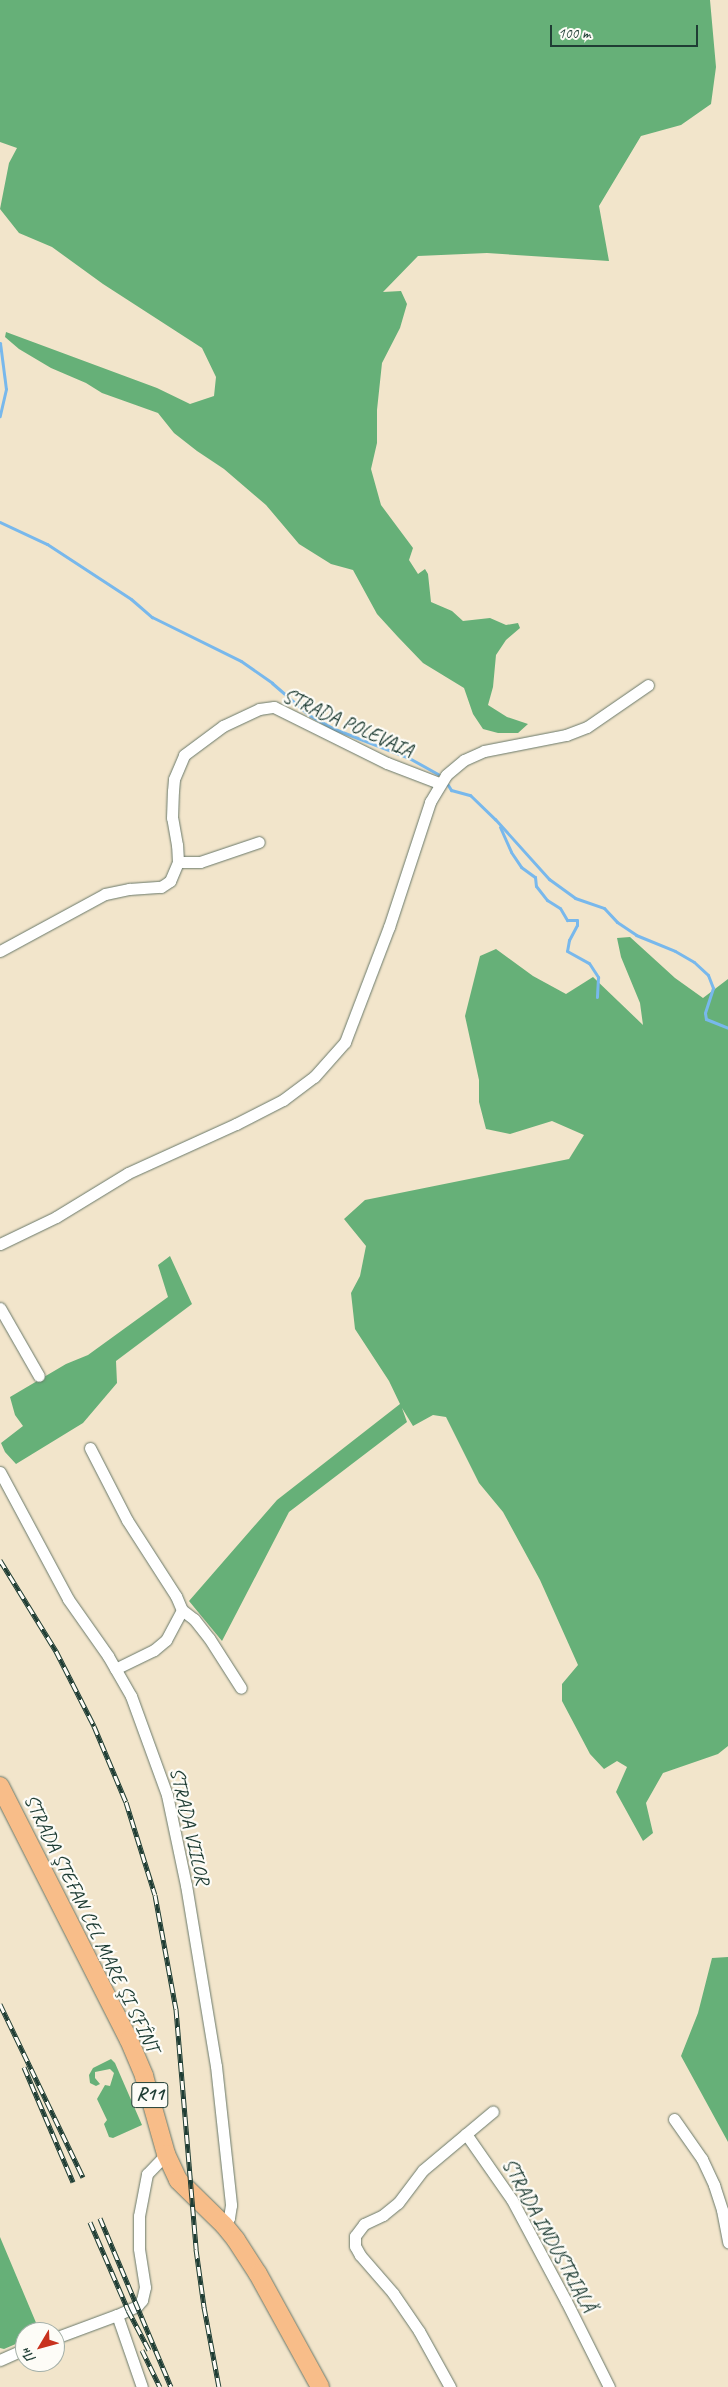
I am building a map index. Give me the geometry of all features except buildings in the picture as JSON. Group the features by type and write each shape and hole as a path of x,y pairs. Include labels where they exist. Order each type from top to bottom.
{"main road":[{"name":"STRADA ŞTEFAN CEL MARE ŞI SFÎNT","path":"0,1786 129,2040 154,2106 166,2154 178,2180 224,2224 258,2274 320,2387"}],"street":[{"path":"0,1244 56,1217 128,1173 236,1124 283,1100 314,1077 345,1042 389,927 430,802 439,783 456,766 484,751 566,734 587,727 648,685"},
{"name":"STRADA POLEVAIA","path":"178,862 172,804 174,779 184,755 223,726 259,709 274,708 387,763 439,783"},
{"path":"0,952 106,894 129,889 150,889 166,885 174,874 178,862 208,860 259,842"},
{"path":"0,1308 38,1376"},
{"path":"90,1448 127,1520 176,1596 182,1610 194,1619 209,1638 241,1688"},
{"name":"STRADA VIILOR","path":"0,1472 68,1599 115,1669 139,1713 167,1795 185,1876 221,2104 231,2205 229,2218 224,2224"},
{"path":"115,1669 154,1650 166,1640 182,1610"},
{"path":"450,2387 419,2331 393,2293 360,2255 355,2246 355,2236 364,2224 383,2215 398,2203 423,2170 493,2111"},
{"path":"674,2119 702,2159 714,2185 722,2210 728,2242"},
{"name":"STRADA INDUSTRIALĂ","path":"466,2134 512,2200 566,2301 608,2387"},
{"path":"65,2334 137,2306 144,2296 145,2282 138,2248 139,2216 147,2174 166,2154"},
{"path":"117,2315 142,2387"},
{"path":"0,2360 15,2353"}],"green space":[{"path":"0,0 710,0 716,67 711,104 681,125 641,136 599,206 609,261 487,253 418,256 383,292 401,291 407,304 400,328 382,363 377,410 377,443 371,469 381,505 413,548 409,560 418,574 425,569 428,574 431,602 452,611 463,621 490,618 506,625 518,623 520,628 506,640 496,655 493,687 488,705 507,717 528,724 518,733 498,733 483,729 473,714 464,688 423,663 398,637 377,614 353,570 331,564 299,544 266,505 224,469 174,433 158,413 102,393 86,383 51,368 19,349 5,337 6,332 157,388 190,404 214,396 216,377 202,348 103,284 52,247 19,233 0,209 9,163 17,148 0,142"},
{"path":"630,937 675,978 703,998 728,979 728,1746 718,1754 663,1773 646,1803 653,1833 643,1841 616,1792 627,1767 617,1761 604,1769 590,1754 562,1701 562,1684 578,1665 540,1580 503,1512 479,1483 446,1417 433,1415 413,1426 402,1408 407,1422 289,1512 222,1641 189,1601 277,1500 400,1404 389,1381 355,1329 351,1293 360,1276 366,1246 344,1219 365,1200 569,1159 584,1135 552,1121 510,1134 486,1129 479,1102 479,1080 465,1016 480,956 496,949 533,976 566,994 593,977 643,1025 640,1003 621,957 617,938"},
{"path":"170,1256 192,1304 116,1361 117,1383 83,1423 16,1464 5,1452 1,1443 23,1426 15,1415 10,1397 66,1364 88,1355 168,1297 158,1265"},
{"path":"728,1957 728,2142 681,2056 698,2013 712,1958"},
{"path":"111,2059 115,2063 142,2125 113,2138 109,2137 104,2124 107,2120 97,2099 105,2085 110,2086 114,2073 110,2069 95,2072 95,2078 100,2084 96,2086 90,2083 89,2075 93,2068"},
{"path":"0,2237 36,2322 15,2322 15,2344 4,2349 0,2348"}],"waterway":[{"path":"0,343 6,389 0,416"},
{"path":"0,522 47,544 131,599 152,617 241,661 272,683 309,715 332,728 409,758 438,774"},
{"path":"448,785 451,790 470,795 495,819 549,879 575,898 604,908 617,922 636,935 675,951 694,962 708,975 713,988 705,1013 706,1019 728,1028"},
{"path":"500,827 511,852 521,867 535,877 536,886 547,900 560,908 567,920 577,920 577,925 569,940 567,951 589,963 598,977 597,997"}],"railway":[{"path":"0,1560 56,1651 94,1726 126,1802 155,1895 176,2009 196,2249 204,2307 219,2387"},
{"path":"0,2004 83,2177"},
{"path":"24,2067 73,2182"},
{"path":"100,2218 171,2387"},
{"path":"90,2222 128,2310 149,2350"},
{"path":"142,2350 160,2387"}]}
